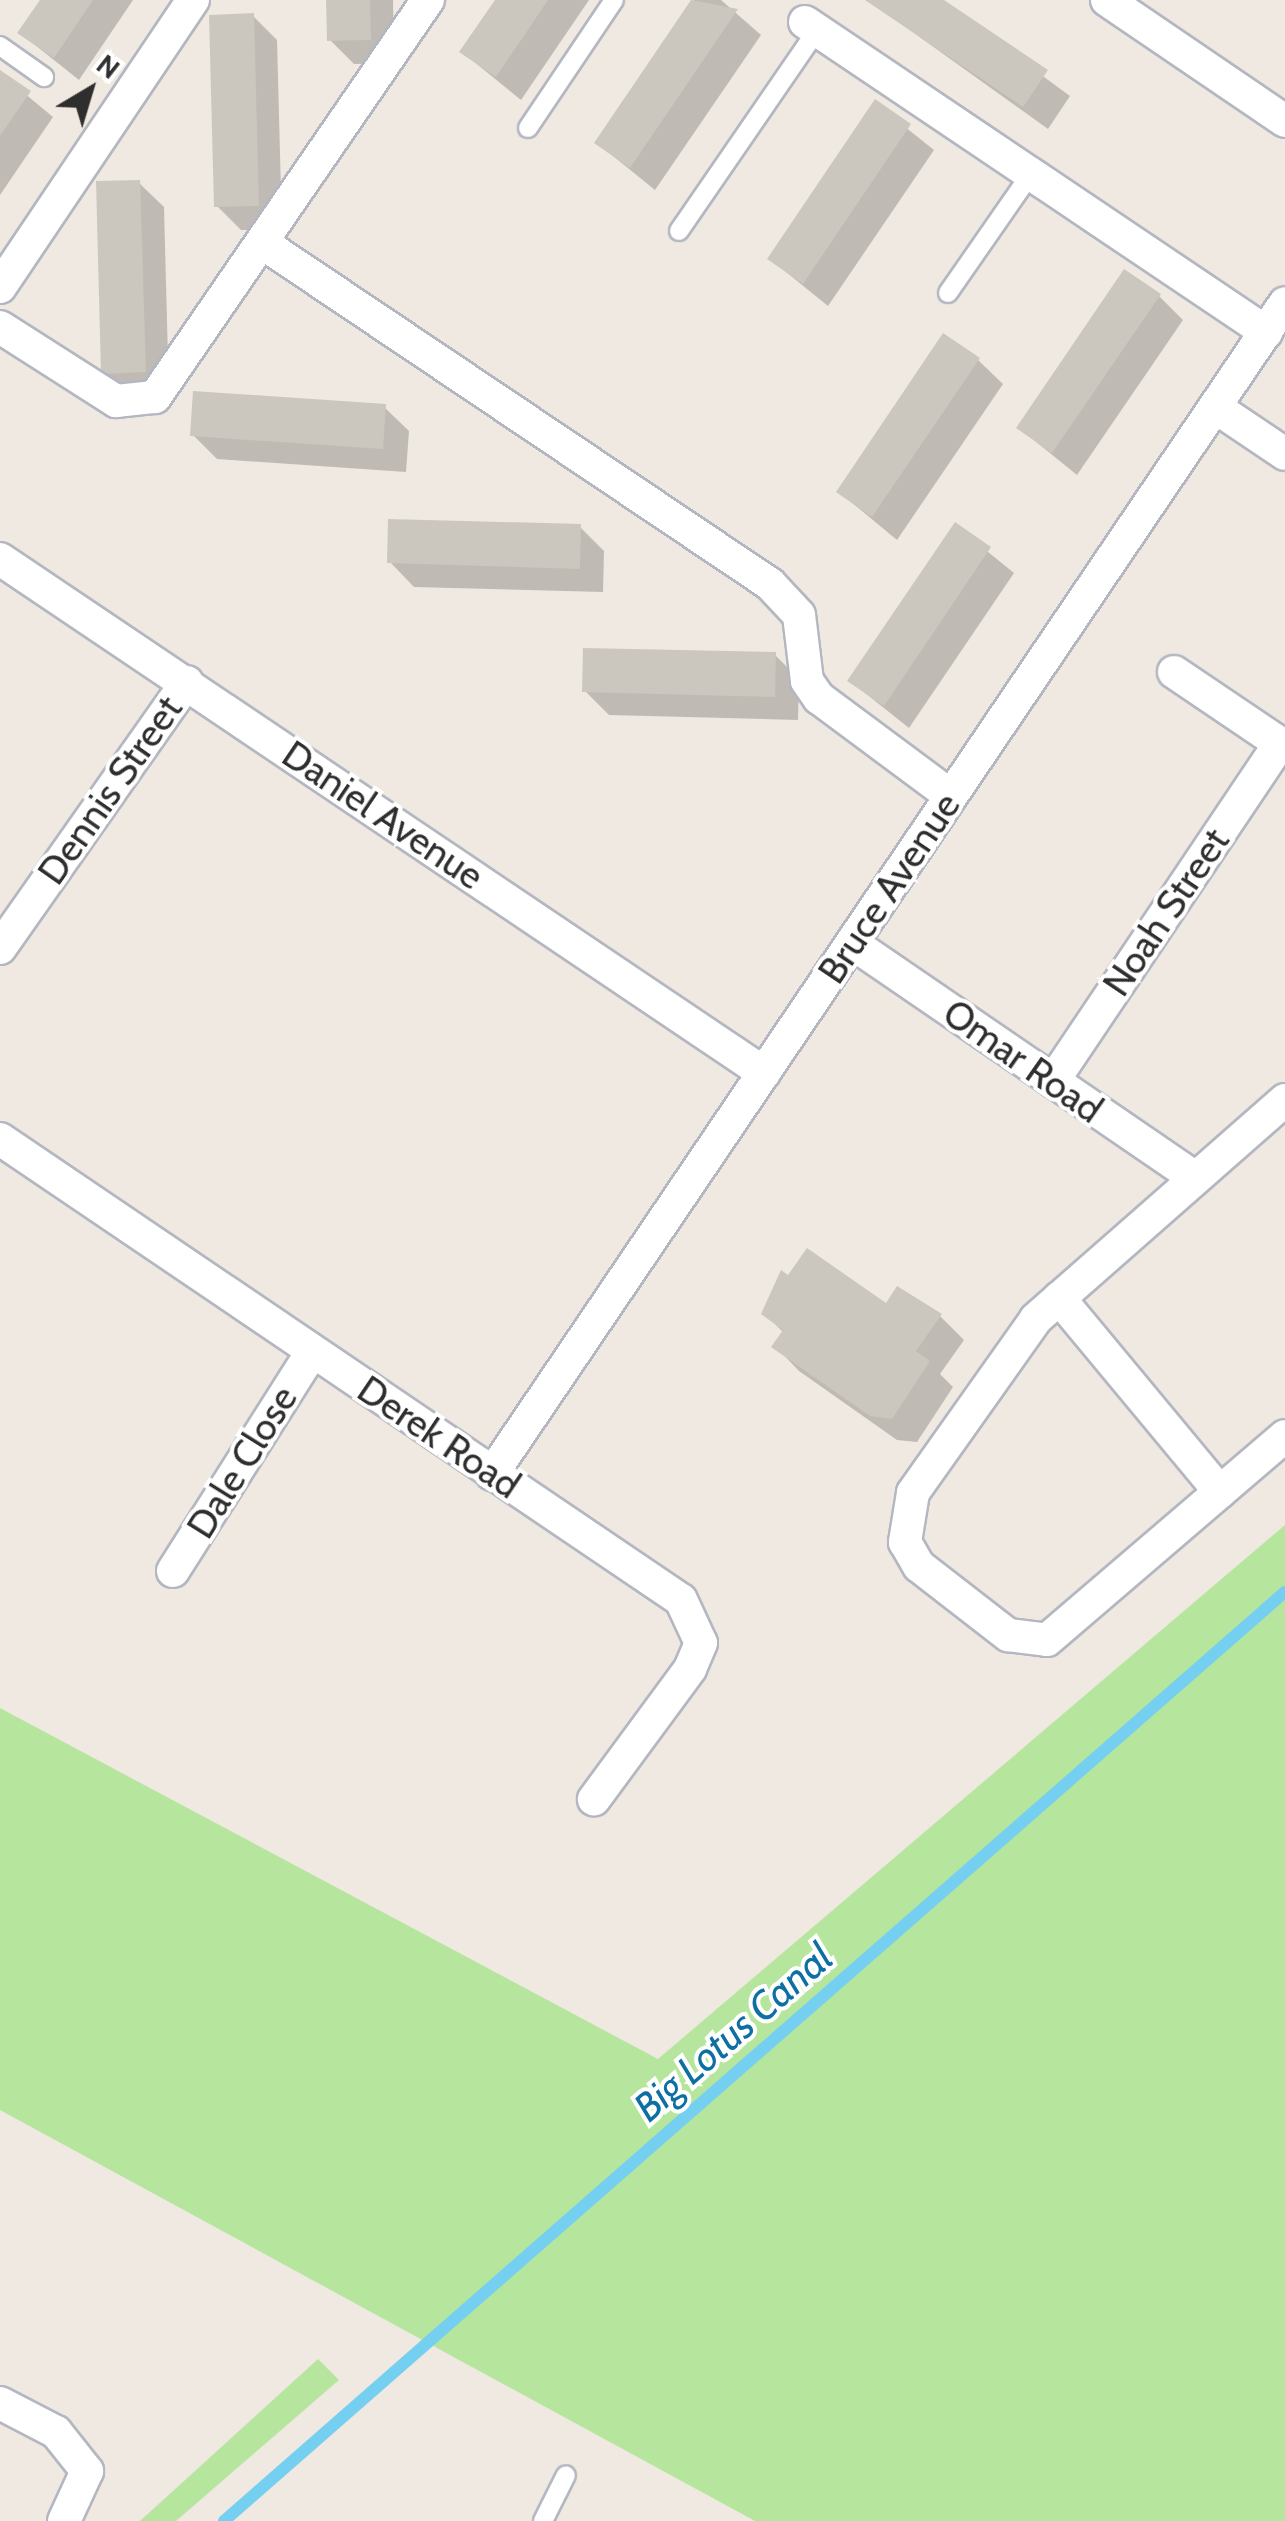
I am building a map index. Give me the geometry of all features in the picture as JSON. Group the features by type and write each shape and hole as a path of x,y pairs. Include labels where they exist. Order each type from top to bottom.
{"street":[{"path":"0,287 193,0"},
{"path":"0,326 93,390 138,403 175,378 428,0"},
{"path":"1107,0 1285,121"},
{"path":"811,26 1266,332"},
{"path":"266,246 770,584 799,615 807,681 819,698 951,796"},
{"name":"Bruce Avenue","path":"492,1474 1285,303"},
{"path":"1215,407 1285,454"},
{"name":"Daniel Avenue","path":"0,558 764,1074"},
{"path":"1174,672 1282,745"},
{"name":"Dennis Street","path":"0,948 186,682"},
{"name":"Noah Street","path":"1053,1081 1282,745"},
{"name":"Omar Road","path":"852,942 1195,1178"},
{"path":"1285,1100 1059,1298 1016,1343 907,1503 904,1542 919,1566 1008,1635 1047,1640 1285,1436"},
{"name":"Derek Road","path":"0,1139 660,1585 696,1620 701,1642 690,1669 594,1799"},
{"path":"1059,1298 1220,1492"},
{"name":"Dale Close","path":"172,1571 312,1352"},
{"path":"0,2403 56,2432 86,2471 64,2521"}],"lane":[{"path":"528,128 614,0"},
{"path":"679,231 811,26"},
{"path":"0,46 44,77"},
{"path":"948,293 1032,172"},
{"path":"543,2521 566,2474"}],"green space":[{"path":"1285,1525 1285,2521 755,2521 0,2110 0,1708 658,2059"},
{"path":"318,2359 339,2380 176,2521 140,2521"}],"building":[{"path":"40,0 93,0 54,58 17,33"},
{"path":"326,0 370,0 371,40 327,41"},
{"path":"495,0 548,0 496,77 459,52"},
{"path":"691,0 738,9 630,168 594,143"},
{"path":"865,0 944,0 1048,70 1023,107"},
{"path":"254,13 259,206 214,207 209,15"},
{"path":"0,70 31,91 0,136"},
{"path":"875,99 911,124 803,284 767,259"},
{"path":"140,180 146,372 101,374 96,181"},
{"path":"1124,269 1161,294 1052,453 1016,428"},
{"path":"943,333 980,358 872,517 836,492"},
{"path":"193,391 386,404 383,449 190,436"},
{"path":"388,519 581,524 580,569 387,563"},
{"path":"955,522 991,547 884,706 847,681"},
{"path":"583,648 776,652 775,697 582,692"},
{"path":"807,1248 886,1303 897,1286 942,1314 916,1351 930,1361 892,1419 870,1416 771,1347 783,1330 761,1314 781,1270 788,1275"}],"waterway":[{"name":"Big Lotus Canal","path":"224,2521 1285,1592"}]}
